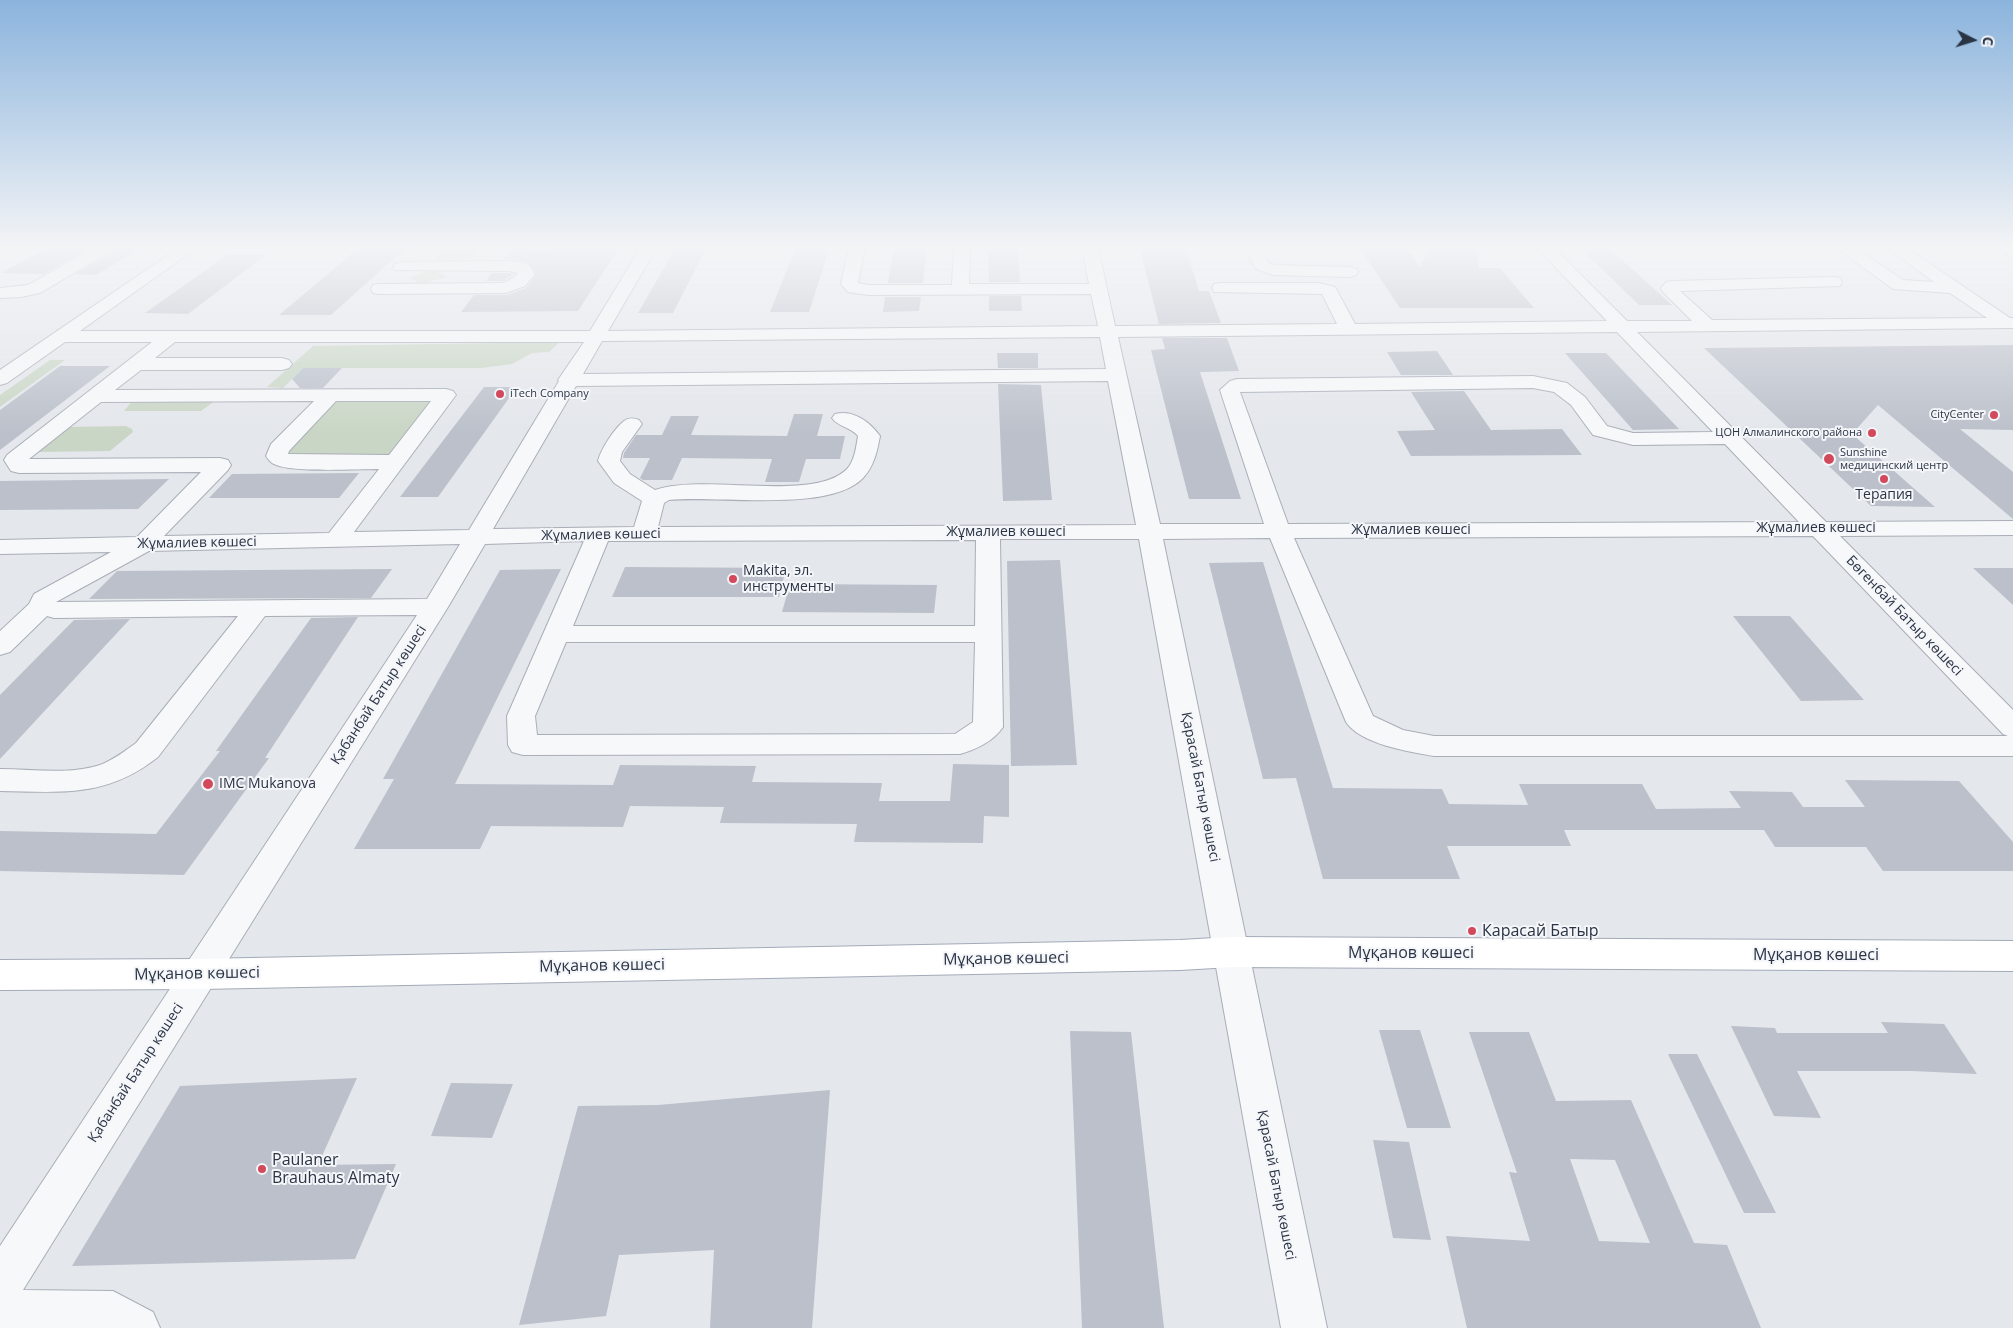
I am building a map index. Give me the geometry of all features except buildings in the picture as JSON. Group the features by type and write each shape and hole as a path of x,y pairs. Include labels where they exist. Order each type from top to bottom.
{"main road":[{"name":"Мұқанов көшесі","path":"0,975 200,974 1170,956 1232,952 2013,956"}],"street":[{"path":"0,379 101,309"},
{"name":"Қабанбай Батыр көшесі","path":"0,1286 435,607 611,309"},
{"name":"Қарасай Батыр көшесі","path":"1103,309 1150,531 1304,1328"},
{"path":"1338,309 1349,330"},
{"name":"Бөгенбай Батыр көшесі","path":"1604,309 2013,727"},
{"path":"1689,309 1708,326"},
{"path":"1987,309 2010,324"},
{"path":"60,338 594,336 2010,324"},
{"path":"246,396 311,336"},
{"path":"0,646 42,606 43,599 142,544 220,465 19,466 15,460 170,337"},
{"path":"136,364 282,364"},
{"path":"568,380 1117,375"},
{"path":"1730,438 1633,439 1600,431 1578,401 1560,387 1533,382 1237,385 1230,390 1278,530 1360,722 1396,739 1434,746 2013,746"},
{"path":"331,395 279,449 277,456 282,460 292,462 394,462"},
{"path":"96,396 446,395 336,540"},
{"path":"644,534 654,499 664,494 681,492 806,492 823,489 849,479 861,466 869,436 862,427 842,418"},
{"path":"632,424 612,452 608,461 612,469 622,480 654,499"},
{"name":"Жұмалиев көшесі","path":"0,547 599,534 2013,528"},
{"path":"599,534 520,716 523,745 960,744 988,727 988,532"},
{"path":"42,606 54,610 435,607"},
{"path":"0,780 82,779 104,775 130,764 146,750 258,608"},
{"path":"556,634 988,634"},
{"path":"0,1313 113,1314 137,1328"}],"green space":[{"path":"560,342 549,352 532,353 512,364 482,368 303,368 283,388 267,387 313,346"},
{"path":"50,360 65,360 0,407 0,395"},
{"path":"331,395 446,395 394,462 292,462 279,449"},
{"path":"133,400 216,400 201,411 124,411"},
{"path":"126,426 132,429 133,432 110,451 38,452 69,427"}],"place":[{"name":"iTech Company","path":"500,394"},
{"name":"CityCenter","path":"1994,415"},
{"name":"ЦОН Алмалинского района","path":"1872,433"},
{"name":"Sunshine медицинский центр","path":"1829,459"},
{"name":"Терапия","path":"1884,479"},
{"name":"Makita, эл. инструменты","path":"733,579"},
{"name":"IMC Mukanova","path":"208,784"},
{"name":"Карасай Батыр","path":"1472,931"},
{"name":"Paulaner Brauhaus Almaty","path":"262,1169"}]}
